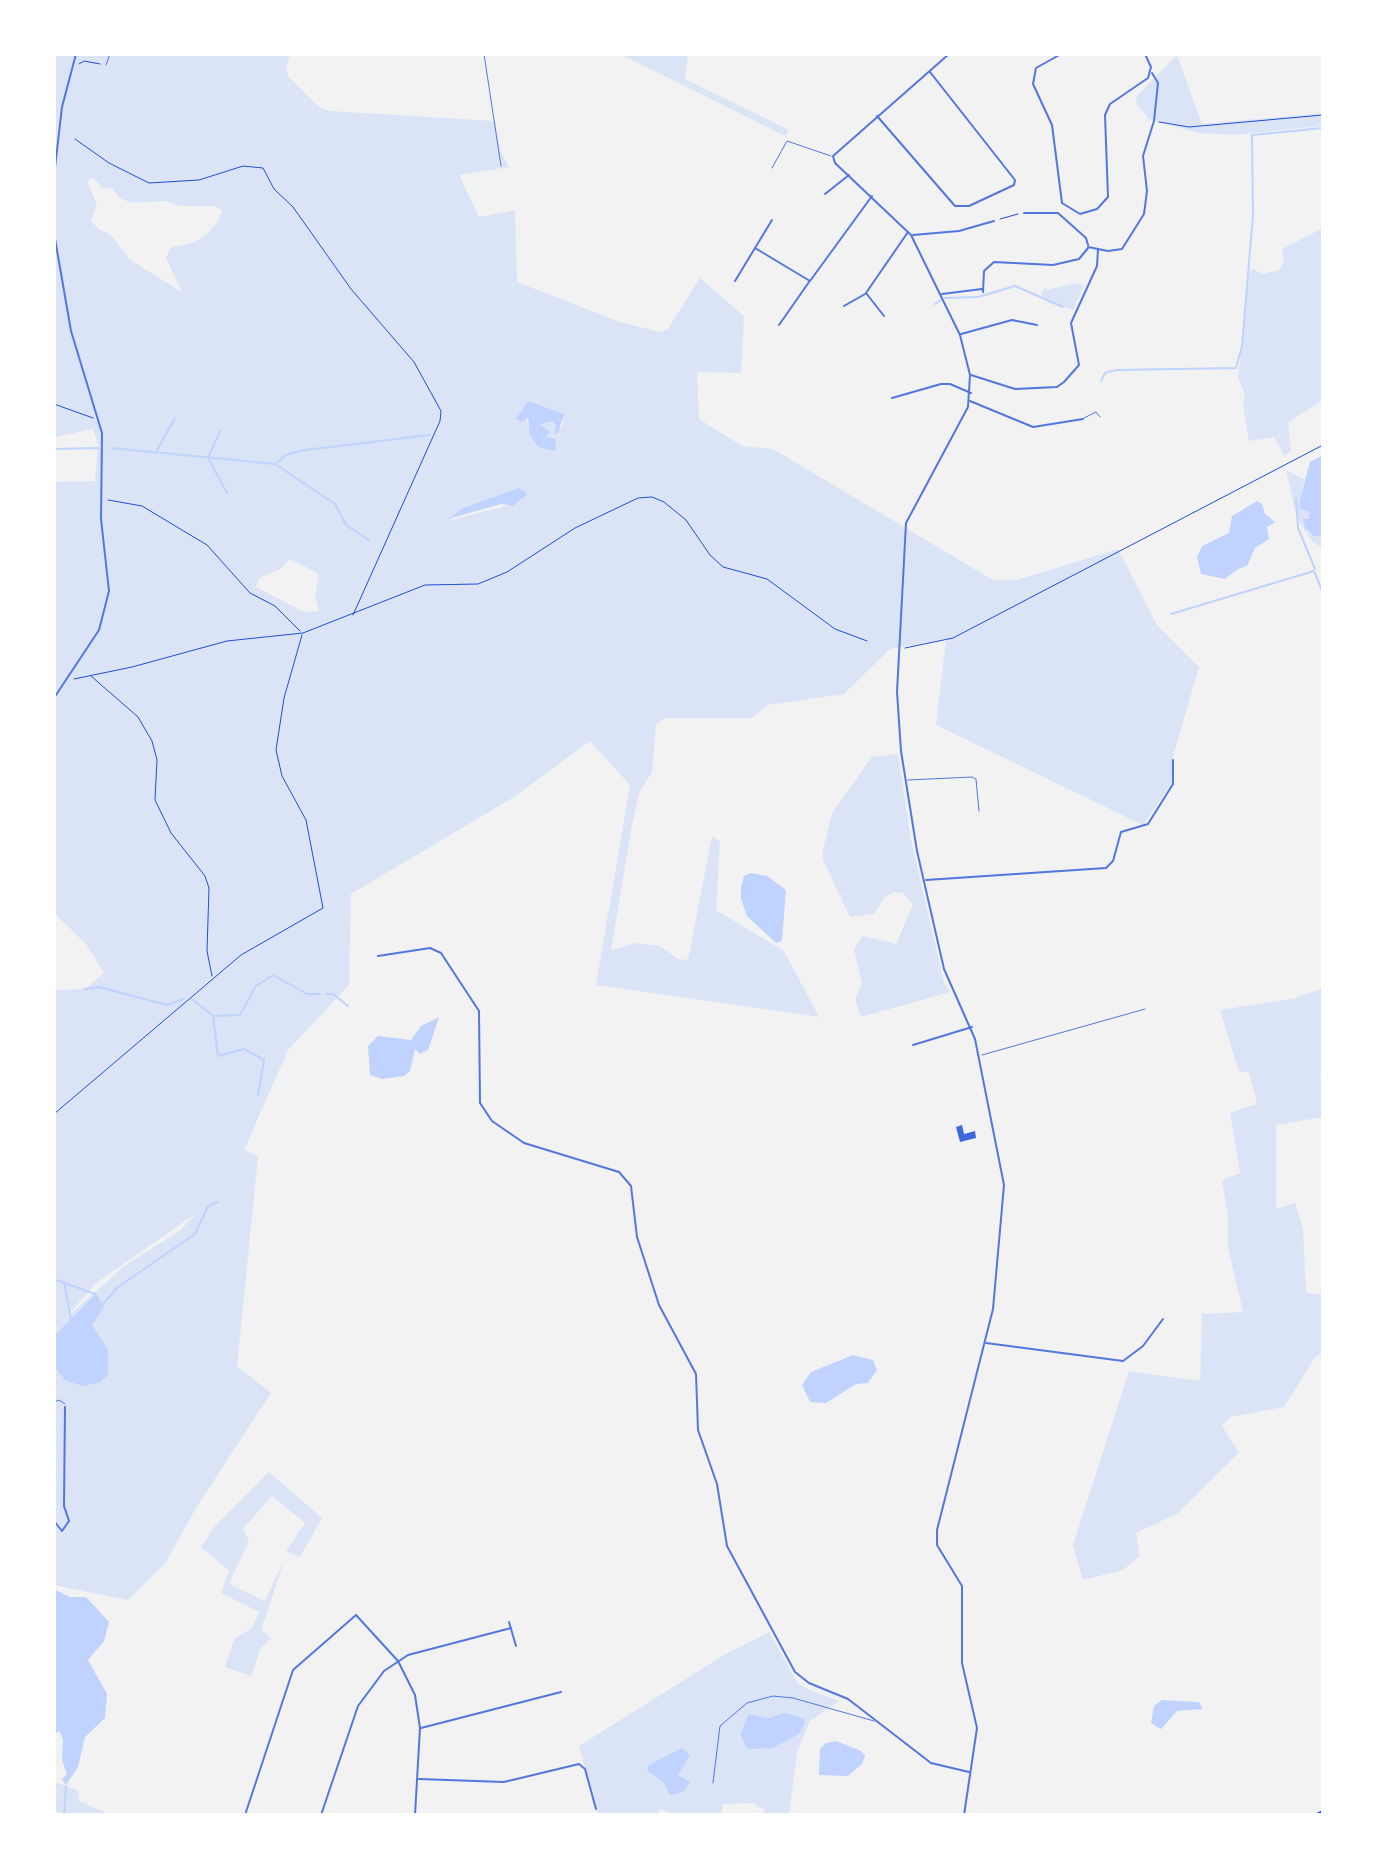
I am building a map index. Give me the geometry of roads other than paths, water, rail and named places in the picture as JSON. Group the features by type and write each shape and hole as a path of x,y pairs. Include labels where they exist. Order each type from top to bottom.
{"highway":[{"path":"1317,1815 1323,1812"}],"street":[{"path":"54,176 62,107 76,54"},
{"path":"949,54 833,156 835,163 910,233 960,335 970,375 970,401 906,523 898,649 898,715 905,780 924,880 944,969 972,1027 1004,1185 998,1268 986,1343 942,1503 936,1537 940,1550 962,1586 962,1663 977,1728 964,1815"},
{"path":"1061,54 1036,68 1033,84 1052,125 1062,203 1080,214 1097,209 1108,197 1107,109 1150,72"},
{"path":"1088,247 1122,249 1140,223 1147,191 1143,156 1154,121 1158,83 1150,72 1150,60 1145,54"},
{"path":"877,116 955,206 969,206 1014,185 1015,180 930,72"},
{"path":"825,194 849,175"},
{"path":"779,325 872,196"},
{"path":"941,294 983,291 984,271 994,262 1053,265 1079,259 1088,247 1086,238 1058,213 1026,212 1029,217"},
{"path":"735,281 772,220"},
{"path":"910,233 947,233 994,221"},
{"path":"54,233 71,331 99,421 103,451 100,497 109,591 99,630 54,698"},
{"path":"844,306 866,293 910,233"},
{"path":"755,248 810,281"},
{"path":"970,375 1015,389 1057,387 1064,382 1079,365 1071,323 1097,266 1098,249"},
{"path":"866,293 884,316"},
{"path":"960,335 1012,320 1037,325"},
{"path":"892,398 941,384 971,393"},
{"path":"970,401 1033,427 1083,419"},
{"path":"924,880 1106,868 1113,861 1121,832 1148,824 1173,784 1173,760"},
{"path":"378,956 430,948 441,953 479,1011 480,1103 492,1121 524,1143 610,1168 626,1179 634,1198 637,1237 659,1305 696,1374 698,1430 717,1484 733,1559 795,1672 809,1683 848,1699 931,1763 969,1772"},
{"path":"913,1045 972,1027"},
{"path":"986,1343 1123,1361 1143,1346 1163,1319"},
{"path":"54,1521 63,1531 69,1521 64,1506 65,1407"},
{"path":"245,1815 293,1670 356,1615 398,1661 415,1695 420,1728 415,1815"},
{"path":"509,1622 516,1646"},
{"path":"322,1815 358,1706 373,1683 398,1661 511,1628"},
{"path":"420,1728 561,1692"},
{"path":"417,1779 504,1782 579,1764 585,1769 596,1809"}],"lane":[{"path":"106,65 110,54"},
{"path":"484,54 501,166"},
{"path":"772,168 787,141 833,156"},
{"path":"1083,419 1096,412 1100,417"},
{"path":"905,780 972,777 976,779 979,811"},
{"path":"979,1056 1145,1009"},
{"path":"54,1402 62,1400 65,1407"},
{"path":"713,1783 720,1726 747,1703 773,1696 793,1698 848,1716 877,1721"}],"water":[{"path":"528,401 564,414 558,433 555,434 556,425 552,421 540,424 550,432 546,437 556,439 555,451 538,447 530,435 528,418 521,422 516,419"},
{"path":"1323,455 1323,536 1314,536 1305,528 1303,519 1309,519 1310,512 1299,509 1300,499 1310,462"},
{"path":"518,488 526,492 526,496 513,506 501,504 448,519 463,508"},
{"path":"1257,501 1275,522 1267,527 1269,539 1255,548 1247,566 1225,579 1201,574 1197,557 1202,546 1229,533 1232,516"},
{"path":"750,873 767,876 786,890 782,941 776,943 747,916 741,888 744,876"},
{"path":"439,1017 428,1050 420,1054 415,1049 410,1071 404,1076 382,1079 370,1075 368,1046 378,1036 411,1040 421,1026"},
{"path":"96,1294 104,1307 92,1325 108,1350 108,1374 101,1382 83,1386 66,1381 54,1366 54,1336"},
{"path":"853,1355 873,1360 877,1370 868,1383 856,1384 826,1403 810,1402 802,1385 811,1372"},
{"path":"56,1590 70,1597 86,1597 109,1622 104,1641 88,1660 107,1694 105,1718 85,1737 78,1767 66,1785 62,1779 67,1774 62,1760 63,1739 59,1731 54,1735"},
{"path":"1162,1700 1199,1702 1203,1709 1177,1711 1161,1729 1151,1723 1154,1706"},
{"path":"784,1713 803,1718 805,1723 799,1734 772,1748 747,1749 740,1734 749,1714 769,1718"},
{"path":"836,1741 861,1751 865,1756 862,1764 848,1776 819,1775 820,1749 826,1743"},
{"path":"682,1748 690,1755 678,1775 690,1782 683,1792 670,1795 664,1783 647,1770 649,1765"}],"waterway":[{"path":"1101,381 1105,373 1116,370 1236,368 1242,346 1253,215 1252,135 1323,128"},
{"path":"945,298 978,297 1015,286 1063,307"},
{"path":"935,304 941,300"},
{"path":"156,452 175,418"},
{"path":"220,431 208,458 227,493"},
{"path":"276,464 285,455 305,450 430,435"},
{"path":"54,449 98,448"},
{"path":"111,448 275,464 335,504 346,525 369,540"},
{"path":"1296,498 1298,528 1315,569"},
{"path":"1171,614 1314,571 1323,593"},
{"path":"213,1016 240,1015 256,986 273,975 307,994 320,994"},
{"path":"85,989 99,987 167,1005 184,999"},
{"path":"326,994 333,994 348,1006"},
{"path":"192,999 213,1016 218,1056 244,1049 264,1060 258,1095"},
{"path":"103,1304 118,1287 195,1234 208,1206 218,1202"},
{"path":"56,1280 95,1294"},
{"path":"64,1282 71,1320"},
{"path":"64,1815 66,1786"}]}
